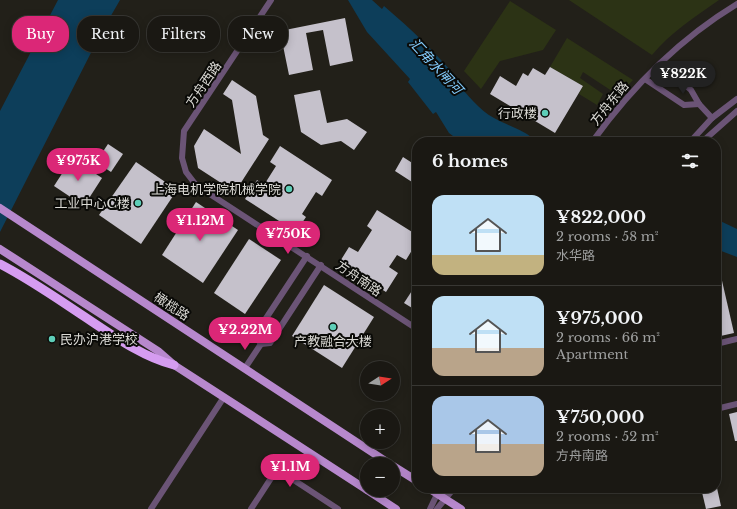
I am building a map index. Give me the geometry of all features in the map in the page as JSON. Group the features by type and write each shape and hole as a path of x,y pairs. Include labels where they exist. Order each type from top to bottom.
{"highway":[{"path":"0,264 25,277 113,336 159,361 174,365"}],"main road":[{"name":"橄榄路","path":"0,208 379,457"},
{"path":"0,249 158,351 174,365 360,485"},
{"path":"400,470 412,478"},
{"path":"441,493 446,499 462,509"},
{"path":"378,497 396,509"}],"street":[{"name":"方舟西路","path":"196,185 186,172 182,158 184,131 271,0"},
{"name":"方舟东路","path":"596,137 618,106 660,64 696,33 737,4"},
{"path":"660,64 691,90 699,104 712,118"},
{"path":"645,79 684,106 699,104"},
{"path":"695,137 712,118 737,98"},
{"path":"708,137 737,111"},
{"name":"方舟南路","path":"196,185 412,326"},
{"path":"260,344 255,335 307,256"},
{"path":"260,344 270,343 321,266"},
{"path":"721,343 737,340"},
{"path":"245,368 260,344"},
{"path":"150,509 224,397"},
{"path":"721,408 737,404"},
{"path":"251,509 278,469 338,509"},
{"path":"430,509 438,493"},
{"path":"437,509 450,493"}],"green space":[{"path":"569,0 719,0 675,32 652,55"},
{"path":"510,1 556,30 543,50 500,61 481,89 464,71"},
{"path":"567,38 633,80 618,95 583,72 580,78 603,94 597,105 579,94 583,86 550,67"}],"water":[{"path":"58,0 120,0 111,16 77,16 77,52 91,52 0,232 0,111 31,52 69,52 69,16 50,16"},
{"name":"汇角水闸河","path":"348,0 372,0 382,9 384,6 441,59 458,79 456,82 478,106 494,118 522,131 531,137 454,137 449,133 436,112 433,114 408,82 410,79 367,32"},
{"path":"721,221 737,229 737,257 721,251"}],"building":[{"path":"345,18 353,61 330,66 323,30 306,33 313,70 289,75 284,52 288,52 288,29"},
{"name":"行政楼","path":"550,67 583,86 555,133 490,94 500,76 516,86 523,73 528,76 533,68 545,75"},
{"path":"232,80 256,96 263,135 269,139 235,192 198,168 194,146 204,129 241,154 232,100 223,94"},
{"path":"320,90 327,123 347,119 367,132 354,150 341,141 321,145 301,132 294,95"},
{"path":"108,144 123,154 111,172 96,162"},
{"name":"上海电机学院机械学院","path":"280,146 332,180 322,196 316,192 302,214 306,217 296,232 245,199 257,180 264,185 276,166 270,162"},
{"path":"403,157 412,163 412,182 395,171"},
{"path":"72,158 102,178 84,206 54,186"},
{"name":"工业中心C楼","path":"136,162 177,190 141,244 99,215"},
{"path":"196,202 238,230 203,283 162,255"},
{"path":"377,210 412,232 412,250 406,260 397,255 389,267 398,273 386,292 339,263 349,247 358,252 372,230 367,226"},
{"path":"249,239 281,260 245,314 214,293"},
{"path":"721,276 734,333 721,336"},
{"name":"产教融合大楼","path":"324,285 374,317 342,368 292,336"},
{"path":"412,291 412,308 404,303"},
{"path":"737,412 737,441 735,441 729,414"},
{"path":"702,493 718,493 721,506 706,509"}],"place":[{"name":"行政楼","path":"545,113"},
{"name":"上海电机学院机械学院","path":"289,189"},
{"name":"工业中心C楼","path":"138,203"},
{"name":"产教融合大楼","path":"333,327"},
{"name":"民办沪港学校","path":"52,339"}]}
